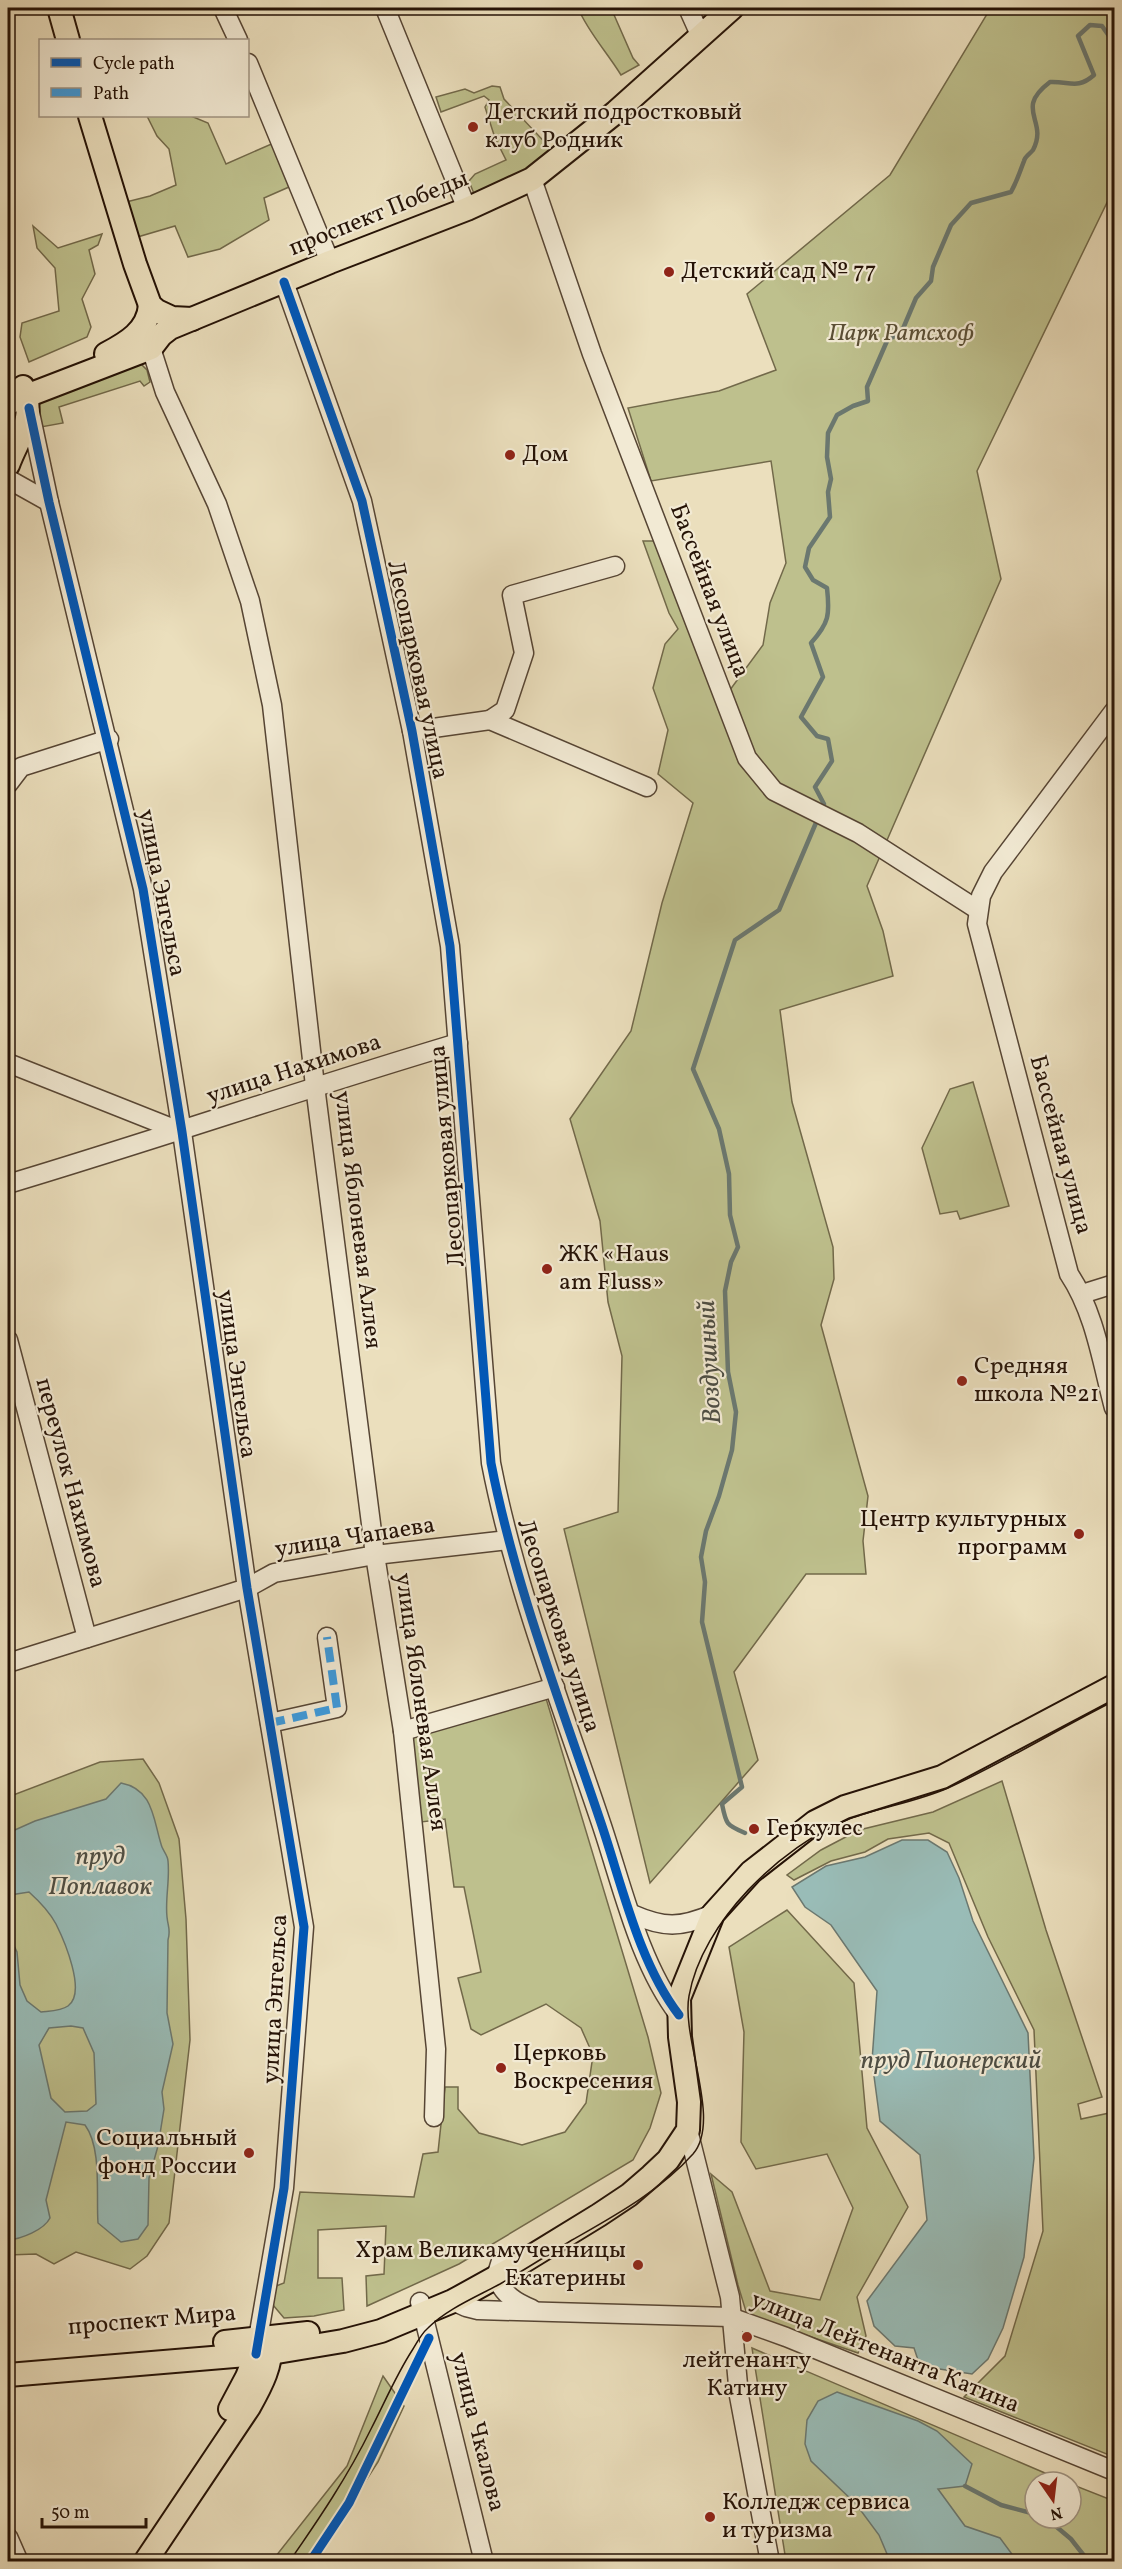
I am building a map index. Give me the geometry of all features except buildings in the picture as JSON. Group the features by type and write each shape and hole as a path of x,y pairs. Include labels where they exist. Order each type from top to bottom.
{"main road":[{"path":"59,8 68,39"},
{"name":"проспект Победы","path":"16,399 151,348 161,335 171,328 330,261 467,209 532,179 616,112 732,8"},
{"path":"8,465 26,426 16,399 127,343 148,321 150,305 135,264 90,117"},
{"path":"150,305 172,318 196,318"},
{"path":"499,2269 599,2215 629,2194 668,2160 688,2130 689,2102 679,2015 682,1986 713,1914 751,1872 815,1822 845,1808 942,1777 1114,1686"},
{"name":"проспект Мира","path":"421,2308 453,2301 499,2269"},
{"name":"проспект Мира","path":"8,2360 344,2341 381,2331 499,2269"},
{"path":"132,2562 225,2418 264,2346"},
{"path":"145,2562 249,2407 264,2380 264,2346"},
{"name":"проспект Мира","path":"8,2375 264,2346"}],"street":[{"path":"224,8 238,39"},
{"path":"385,8 467,209"},
{"path":"688,8 701,37"},
{"path":"249,65 330,261"},
{"name":"Бассейная улица","path":"532,179 592,354 747,758 774,790 858,833 978,917 1069,1274 1082,1294 1114,1408"},
{"name":"Лесопарковая улица","path":"284,282 362,501 412,731 450,946 491,1463 508,1540 632,1914 662,1991 679,2015"},
{"name":"улица Яблоневая Аллея","path":"151,348 165,392 217,504 250,601 274,715 315,1086 375,1555 402,1731 436,2049 434,2117"},
{"name":"улица Энгельса","path":"16,399 49,502 109,739 143,889 182,1132 247,1588 304,1927 284,2188 264,2346"},
{"path":"8,479 49,502"},
{"path":"412,731 490,720 505,710 524,653 512,595 615,566"},
{"path":"978,917 981,896 993,872 1114,711"},
{"path":"490,720 647,788"},
{"path":"8,784 21,767 109,739"},
{"name":"улица Нахимова","path":"8,1184 182,1132 315,1086 458,1043"},
{"path":"8,1063 182,1132"},
{"path":"1082,1294 1114,1284"},
{"name":"переулок Нахимова","path":"8,1340 87,1638"},
{"name":"улица Чапаева","path":"8,1663 247,1588 274,1573 375,1555 508,1540"},
{"path":"270,1723 337,1708 327,1637"},
{"path":"402,1731 555,1687"},
{"path":"632,1914 667,1926 690,1924 713,1914"},
{"path":"688,2130 730,2297 730,2317 739,2396 770,2562"},
{"path":"668,2160 680,2161 699,2173"},
{"path":"499,2269 505,2294 514,2301 537,2311"},
{"name":"улица Лейтенанта Катина","path":"453,2301 478,2310 730,2317 786,2337 1114,2471"},
{"name":"улица Чкалова","path":"421,2308 484,2562"},
{"path":"8,2537 20,2562"}],"green space":[{"path":"578,8 611,8 633,58 639,65 621,75 592,34"},
{"name":"Парк Ратсхоф","path":"1114,8 1114,188 977,471 1001,579 867,886 883,931 893,976 780,1010 792,1102 833,1247 834,1279 821,1325 868,1496 863,1541 866,1574 806,1574 734,1672 758,1760 650,1883 564,1529 618,1512 622,1356 608,1302 600,1221 570,1119 631,1031 662,903 693,803 658,774 668,730 653,688 665,644 678,629 669,613 643,541 657,541 727,694 763,645 770,603 786,563 771,461 651,481 628,408 719,391 776,370 747,294 890,175 990,9"},
{"path":"492,86 500,87 504,99 555,153 476,199 469,181 475,174 506,160 495,138 485,107 489,100 484,96 441,112 436,97 465,89 474,93"},
{"path":"148,117 193,117 208,123 226,164 276,142 289,187 264,198 269,220 220,249 188,257 175,226 134,238 122,203 150,196 176,185 169,149 157,136"},
{"path":"33,226 58,248 102,234 98,245 89,250 95,274 82,299 91,327 87,337 29,362 20,337 22,323 59,311 55,268 37,248"},
{"path":"141,364 147,370 150,382 144,386 140,381 59,407 63,423 41,427 34,405"},
{"path":"973,1082 1009,1206 960,1219 957,1211 940,1214 922,1148 950,1089"},
{"path":"545,1695 648,2037 661,2093 650,2128 633,2160 459,2264 367,2306 366,2276 384,2274 386,2226 318,2230 318,2278 342,2278 344,2310 314,2316 284,2318 273,2305 276,2286 284,2283 300,2192 414,2197 423,2154 438,2152 445,2087 458,2087 458,2109 479,2133 522,2145 565,2132 586,2103 593,2055 581,2028 546,2004 481,2035 471,2029 458,1978 481,1972 464,1887 454,1887 445,1819 421,1822 406,1736"},
{"name":"пруд Поплавок","path":"143,1759 159,1783 179,1839 186,1919 190,2040 169,2223 147,2256 130,2269 76,2252 54,2264 36,2254 8,2255 8,1797 100,1762"},
{"path":"1002,1781 1046,1930 1102,2097 1078,2104 1081,2119 1114,2112 1114,2457 964,2397 1005,2356 1043,2231 1034,2030 988,1937 949,1843 929,1833 888,1839 865,1852 831,1861 794,1880 787,1875 821,1850 859,1830 933,1812"},
{"path":"787,1910 854,1983 867,2128 908,2207 857,2297 866,2336 858,2353 747,2315 711,2174 732,2192 770,2291 820,2300 853,2208 827,2154 756,2169 741,2142 744,2032 729,1947"},
{"path":"752,2348 1038,2470 1023,2470 1023,2530 1083,2530 1083,2489 1114,2501 1114,2561 786,2561"},
{"path":"383,2376 404,2406 378,2462 314,2561 272,2561 347,2466"}],"water":[{"name":"пруд Поплавок","path":"121,1783 140,1791 150,1806 168,1861 167,2013 173,2044 162,2092 164,2109 158,2146 149,2178 148,2225 138,2239 121,2242 98,2223 94,2146 85,2125 66,2122 46,2200 50,2218 32,2233 8,2240 8,1933 17,1952 20,1985 27,2001 41,2012 68,2006 73,1999 75,1979 60,1932 50,1915 29,1892 8,1897 8,1833 35,1821 106,1799","holes":["71,2026 83,2028 94,2053 96,2104 87,2111 65,2112 51,2098 39,2045 49,2028"]},
{"name":"пруд Пионерский","path":"902,1840 928,1840 947,1852 959,1878 973,1921 1028,2033 1034,2158 1024,2257 1003,2328 988,2359 972,2374 920,2366 914,2348 895,2346 874,2326 867,2301 927,2220 920,2155 880,2121 872,2061 877,1991 831,1925 805,1907 792,1887 826,1866 865,1857"},
{"path":"837,2392 918,2421 937,2431 972,2464 965,2486 938,2489 965,2526 1000,2538 1017,2561 890,2561 879,2535 856,2504 811,2461 805,2444 807,2420 818,2401"}],"waterway":[{"name":"Воздушный","path":"821,810 824,804 815,787 832,761 828,739 817,736 801,717 823,677 811,643 822,630 827,618 827,588 813,580 805,567 809,548 830,517 828,492 831,479 827,457 828,433 837,415 868,401 867,387 887,341 902,331 916,298 931,281 933,267 951,225 971,203 1011,192 1026,156 1033,150 1037,140 1033,108 1034,100 1039,92 1050,82 1078,84 1094,75 1078,36 1090,25 1102,26 1114,43"},
{"name":"Воздушный","path":"745,1833 728,1823 722,1804 742,1787 702,1622 705,1582 701,1557 706,1531 732,1450 736,1412 728,1372 725,1291 731,1262 738,1247 730,1215 729,1174 719,1129 693,1069 735,940 779,910 818,818"},
{"name":"Воздушный","path":"965,2486 1001,2505 1023,2511"},
{"name":"Воздушный","path":"1060,2530 1071,2539 1089,2562"}],"tram line":[{"path":"289,2562 343,2480 401,2369 426,2330 453,2309 500,2284 636,2202 666,2180 693,2154 701,2139 703,2121 699,2078 690,2034 689,1996 697,1968 710,1941 727,1915 748,1890 772,1867 823,1831 849,1819 948,1788 1114,1701"}],"marked path":[{"path":"270,1723 337,1708 327,1637"}],"cycle path":[{"path":"284,282 362,501 412,731 450,946 491,1463 501,1509 540,1644 633,1923 653,1972 679,2015"},
{"path":"29,408 49,502 143,889 182,1132 247,1588 304,1927 284,2188 256,2354"},
{"path":"310,2562 349,2503 429,2338"}],"place":[{"name":"Детский подростковый клуб Родник","path":"473,127"},
{"name":"Детский сад № 77","path":"669,272"},
{"name":"Дом","path":"510,455"},
{"name":"ЖК «Haus am Fluss»","path":"547,1269"},
{"name":"Средняя школа №21","path":"962,1381"},
{"name":"Центр культурных программ","path":"1079,1534"},
{"name":"Геркулес","path":"754,1829"},
{"name":"Церковь Воскресения","path":"501,2068"},
{"name":"Социальный фонд России","path":"249,2153"},
{"name":"Храм Великамученницы Екатерины","path":"638,2265"},
{"name":"лейтенанту Катину","path":"747,2337"},
{"name":"Колледж сервиса и туризма","path":"710,2517"}]}
